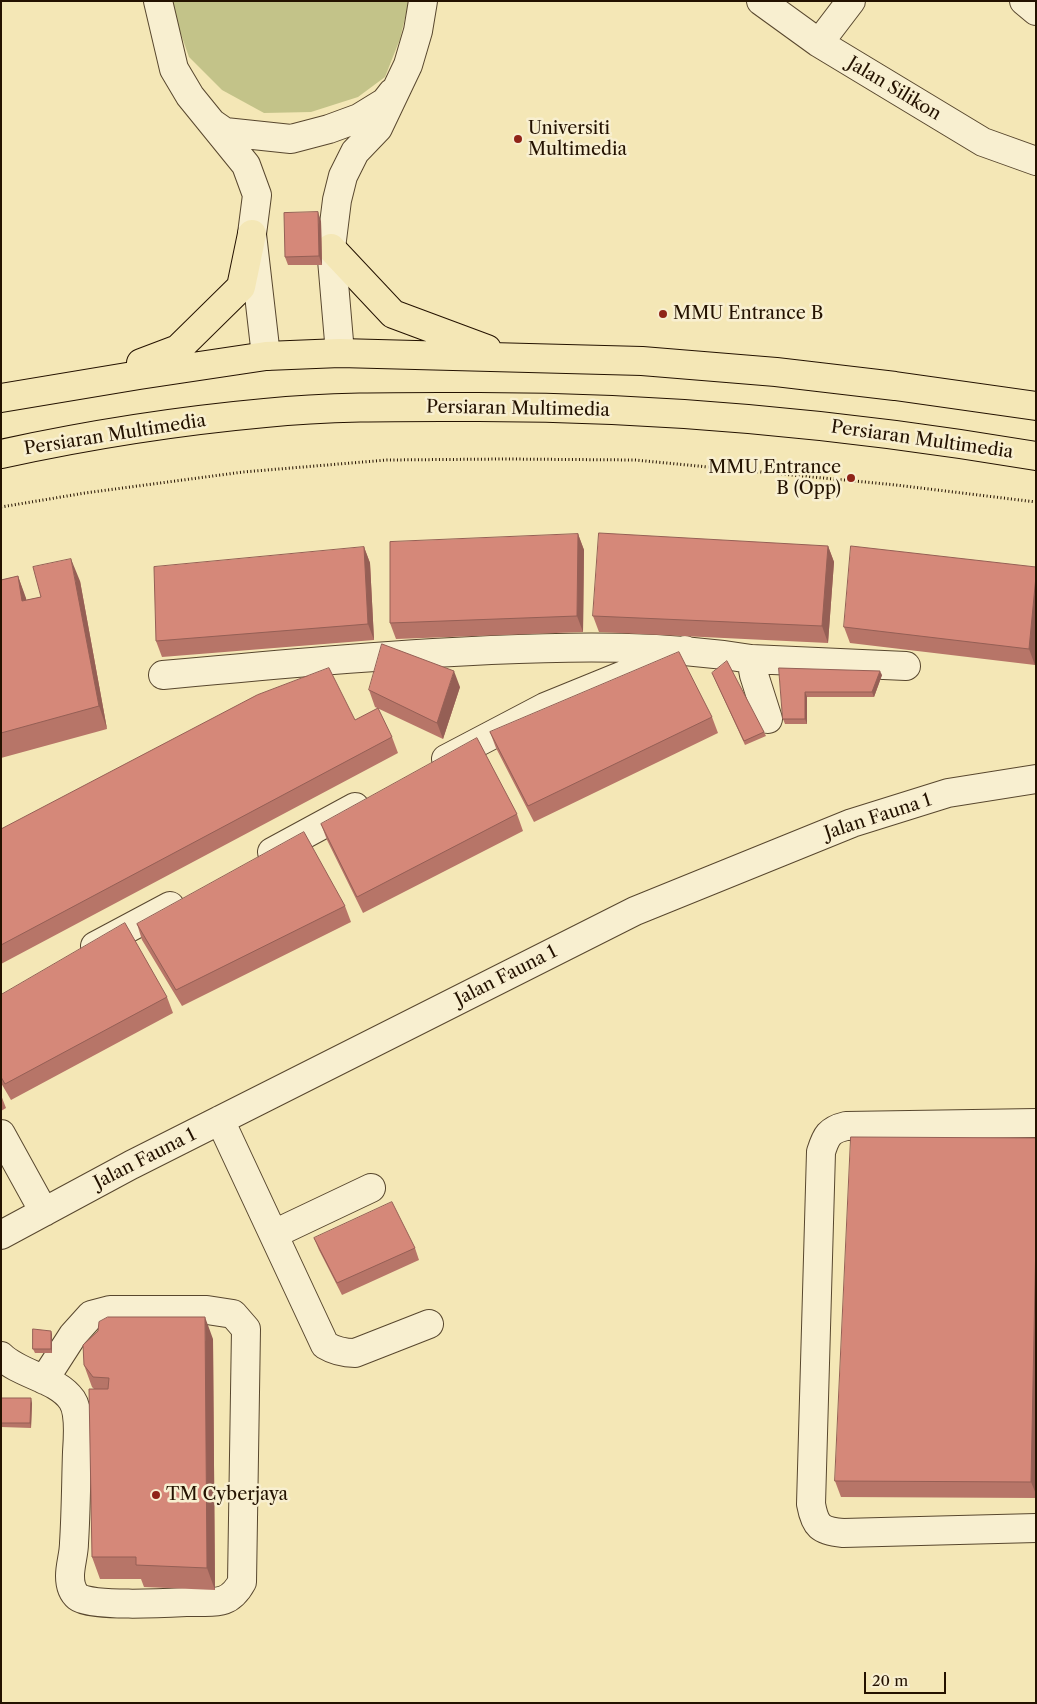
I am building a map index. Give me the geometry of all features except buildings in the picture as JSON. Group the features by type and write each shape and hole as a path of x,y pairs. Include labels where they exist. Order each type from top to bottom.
{"main road":[{"path":"58,388 127,368 178,349 241,287 252,234"},
{"path":"331,248 393,314 506,356"},
{"path":"1,398 266,356 340,353 642,361 776,372 895,386 1036,406"},
{"name":"Persiaran Multimedia","path":"1,454 111,433 266,412 342,408 544,408 643,411 772,420 1036,456"}],"street":[{"path":"158,1 174,69 190,96 246,165 257,195 252,234 266,356"},
{"path":"212,122 225,132 291,138 329,129 359,118 385,102 398,86 408,65 418,31 422,1"},
{"name":"Jalan Silikon","path":"762,1 819,43 983,142 1036,161"},
{"path":"819,43 851,1"},
{"path":"1024,1 1036,11"},
{"path":"340,353 331,248 342,176 355,152 378,128 408,65"},
{"path":"163,676 358,658 543,648 685,650 751,658 906,666"},
{"path":"422,772 545,707 685,650"},
{"path":"295,688 358,658"},
{"path":"751,658 768,719"},
{"name":"Jalan Fauna 1","path":"1,1235 130,1165 635,911 852,823 948,794 1036,779"},
{"path":"247,865 378,795"},
{"path":"71,959 194,893"},
{"path":"220,1120 325,1345 344,1353 355,1353 428,1324"},
{"path":"1036,1123 846,1126 834,1129 825,1139 821,1152 811,1504 813,1518 819,1527 830,1532 843,1534 1036,1528"},
{"path":"1,1134 44,1212"},
{"path":"274,1234 371,1188"},
{"path":"1,1356 9,1364 61,1390 72,1400 78,1426 74,1544 70,1577 71,1587 78,1597 89,1602 224,1601 236,1592 242,1582 246,1329 233,1314 207,1310 110,1310 91,1315 73,1334 44,1380"}],"path":[{"path":"1,507 86,493 243,472 387,460 495,459 634,460 896,485 1036,502"}],"green space":[{"path":"170,1 409,1 400,39 385,77 358,97 311,112 264,113 222,90 189,57"}],"place":[{"name":"Universiti Multimedia","path":"518,139"},
{"name":"MMU Entrance B","path":"663,314"},
{"name":"MMU Entrance B (Opp)","path":"851,478"},
{"name":"TM Cyberjaya","path":"156,1495"}]}
